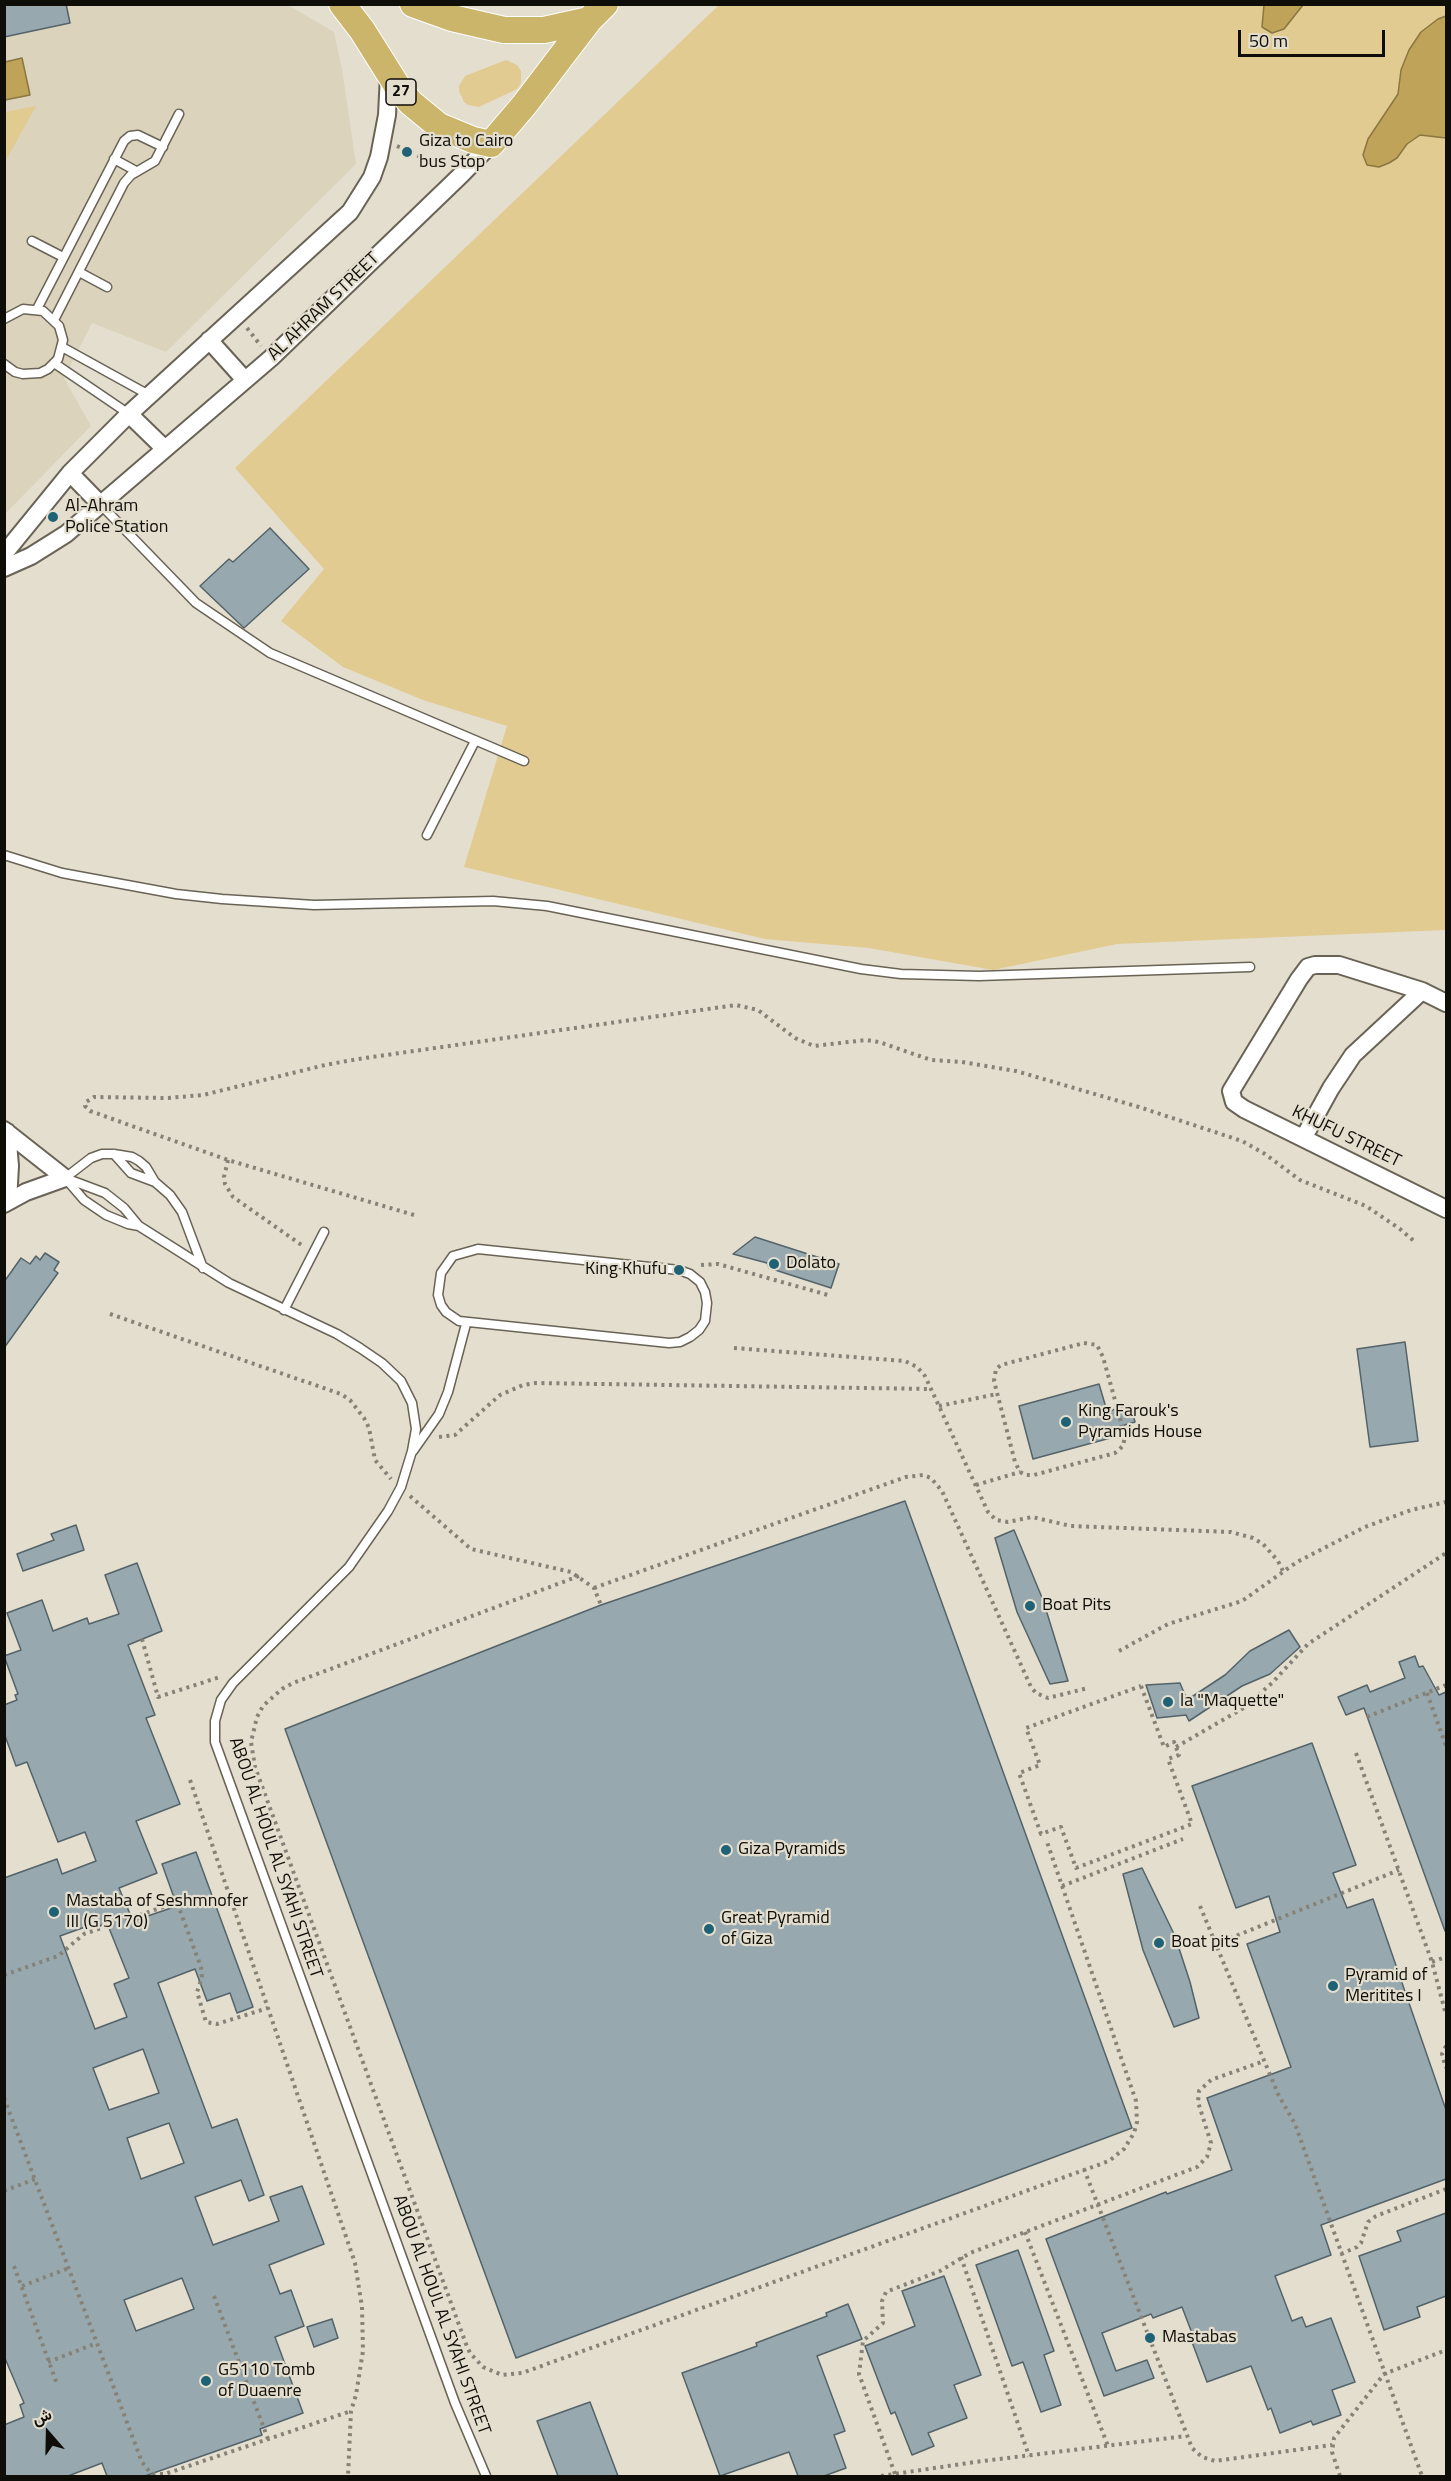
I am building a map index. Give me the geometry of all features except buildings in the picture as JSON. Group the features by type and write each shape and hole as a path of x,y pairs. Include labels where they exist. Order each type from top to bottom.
{"main road":[{"name":"27","path":"342,4 411,103 439,126 473,140 490,144"},
{"path":"413,4 452,18 504,30 544,30 597,12"},
{"name":"AL AHRAM STREET","path":"490,144 525,104 597,12"}],"street":[{"path":"4,554 70,473 129,414 350,212 372,177 384,137 389,74"},
{"name":"AL AHRAM STREET","path":"4,568 49,546 271,358 462,174 490,144"},
{"path":"209,340 245,380"},
{"path":"129,414 165,449"},
{"path":"70,473 100,505"},
{"name":"KHUFU STREET","path":"1422,991 1339,965 1308,967 1233,1085 1231,1097 1244,1109 1445,1206"},
{"path":"1304,1137 1331,1088 1353,1055 1422,991 1446,1003"},
{"path":"6,1131 65,1178 6,1202 9,1166 6,1131"}],"lane":[{"path":"54,320 124,183 136,171 155,161 178,114"},
{"path":"37,309 124,141 134,135 142,135 163,147"},
{"path":"114,159 136,171"},
{"path":"32,241 63,257"},
{"path":"79,272 107,287"},
{"path":"4,364 15,372 31,375 40,373 54,363 62,347 61,332 54,320 37,309 23,309 7,315"},
{"path":"62,347 149,395"},
{"path":"54,363 129,414"},
{"path":"4,377 15,372"},
{"path":"100,505 196,603 270,653 524,761"},
{"path":"427,835 475,741"},
{"path":"4,855 62,873 153,890 222,899 337,905 493,901 547,906 850,967 901,974 979,976 1250,967"},
{"path":"65,1178 90,1158 102,1154 132,1157 139,1161 155,1182 177,1203 203,1268"},
{"path":"114,1154 131,1173 155,1182"},
{"name":"ABOU AL HOUL AL SYAHI STREET","path":"65,1178 84,1200 106,1215 140,1226"},
{"name":"ABOU AL HOUL AL SYAHI STREET","path":"65,1178 105,1193 124,1208 140,1226 203,1268 284,1310 337,1334 360,1348 401,1381 412,1403 416,1429 412,1452 401,1487 375,1533 349,1567 233,1683 221,1700 215,1721 215,1742 451,2392 486,2476"},
{"path":"284,1310 324,1232"},
{"path":"470,1250 679,1270 690,1274 700,1282 707,1303 705,1320 699,1330 690,1338 680,1342 669,1343 466,1324 452,1318 446,1312 438,1295 438,1284 446,1264 453,1256 470,1250"},
{"path":"412,1452 427,1434 448,1392 466,1324"}],"path":[{"path":"384,137 421,159 462,174"},
{"path":"238,315 271,358"},
{"path":"414,1215 228,1160 90,1111 85,1106 86,1102 90,1097 168,1098 203,1095 358,1059 736,1005 758,1010 795,1038 814,1046 866,1040 879,1042 931,1060 962,1062 1016,1071 1129,1104 1242,1141 1265,1154 1300,1180 1348,1198 1383,1216 1414,1242"},
{"path":"228,1160 224,1177 232,1197 313,1253"},
{"path":"679,1270 718,1264 828,1294"},
{"path":"110,1314 341,1394 350,1400 364,1418 369,1428 375,1460 381,1469 471,1549 562,1568 579,1576 594,1588 601,1605"},
{"path":"976,1485 1020,1472 1034,1475 1115,1453 1123,1446 1125,1436 1103,1357 1097,1345 1084,1343 1001,1365 994,1374 1020,1472"},
{"path":"734,1348 905,1361 922,1371 988,1512 996,1520 1002,1522 1032,1516 1071,1526 1231,1532 1253,1538 1263,1544 1278,1560 1283,1571"},
{"path":"427,1434 441,1437 455,1435 500,1395 523,1385 536,1383 932,1389"},
{"path":"939,1406 998,1394"},
{"path":"594,1588 906,1477 923,1475 931,1478 942,1491 1031,1687 1042,1696 1054,1698 1088,1688"},
{"path":"1119,1651 1168,1624 1242,1601 1283,1571 1365,1527 1411,1510 1446,1502"},
{"path":"1176,1747 1258,1697 1308,1644 1446,1553"},
{"path":"579,1576 293,1683 282,1689 263,1706 253,1730 252,1755 255,1767 462,2333 476,2361 492,2372 512,2375 522,2373 1109,2161 1124,2149 1134,2133 1138,2112 1136,2101 1047,1842"},
{"path":"142,1639 158,1697 227,1674"},
{"path":"1366,1717 1446,1685"},
{"path":"1141,1686 1164,1747 1174,1742 1176,1747 1179,1755 1168,1760 1192,1824 1076,1868 1061,1827 1041,1834 1019,1773 1040,1765 1026,1728 1141,1686"},
{"path":"1427,1693 1446,1746"},
{"path":"1356,1753 1432,1962 1446,2015"},
{"path":"190,1780 358,2274 363,2307 363,2351 351,2411 348,2476"},
{"path":"1062,1886 1183,1839"},
{"path":"1216,1944 1400,1870"},
{"path":"4,1975 58,1956 84,1934 172,1904 179,1908 201,1967 202,1977 197,1992 206,2022 217,2024 268,2008"},
{"path":"1200,1906 1281,2101 1295,2124 1422,2476"},
{"path":"1432,1962 1446,1957"},
{"path":"1446,2046 1442,2054 1446,2068"},
{"path":"895,2474 859,2378 862,2341 884,2323 882,2301 886,2292 946,2268 961,2257 1197,2167 1207,2157 1211,2143 1198,2102 1199,2091 1211,2080 1264,2061"},
{"path":"4,2098 142,2462 149,2471 154,2474 165,2474 351,2411"},
{"path":"1084,2169 1192,2448 1202,2457 1215,2461 1332,2445"},
{"path":"4,2191 35,2179"},
{"path":"1341,2254 1361,2243 1368,2222 1376,2216 1446,2189"},
{"path":"1025,2232 1108,2446"},
{"path":"961,2257 1029,2456"},
{"path":"14,2266 57,2384"},
{"path":"22,2286 69,2268"},
{"path":"214,2296 268,2439"},
{"path":"48,2362 97,2343"},
{"path":"1340,2476 1333,2458 1332,2445 1339,2432 1384,2374 1446,2350"},
{"path":"881,2476 1186,2436"}],"shaded area":[{"path":"1264,4 1303,5 1284,29 1272,33 1262,27"},
{"path":"5,5 288,5 334,32 342,69 356,164 166,352 92,323 64,378 91,426 5,514"},
{"path":"719,5 1446,5 1446,930 1117,944 993,970 869,948 765,939 464,867 507,726 423,700 343,667 281,621 324,569 235,468"},
{"path":"1446,16 1446,138 1420,135 1407,144 1397,158 1389,163 1379,167 1367,165 1363,155 1368,139 1398,94 1401,70 1409,50 1421,32"},
{"path":"22,58 30,95 5,100 5,62"},
{"path":"506,60 517,65 521,71 521,83 517,89 479,107 464,102 459,86 465,76"},
{"path":"36,106 5,162 5,112"}],"place":[{"name":"Giza to Cairo bus Stop","path":"407,152"},
{"name":"Al-Ahram Police Station","path":"53,517"},
{"name":"Dolato","path":"774,1264"},
{"name":"King Khufu","path":"679,1270"},
{"name":"King Farouk's Pyramids House","path":"1066,1422"},
{"name":"Boat Pits","path":"1030,1606"},
{"name":"la \"Maquette\"","path":"1168,1702"},
{"name":"Giza Pyramids","path":"726,1850"},
{"name":"Mastaba of Seshmnofer III (G 5170)","path":"54,1912"},
{"name":"Great Pyramid of Giza","path":"709,1929"},
{"name":"Boat pits","path":"1159,1943"},
{"name":"Pyramid of Meritites I","path":"1333,1986"},
{"name":"Mastabas","path":"1150,2338"},
{"name":"G5110 Tomb of Duaenre","path":"206,2381"}]}
